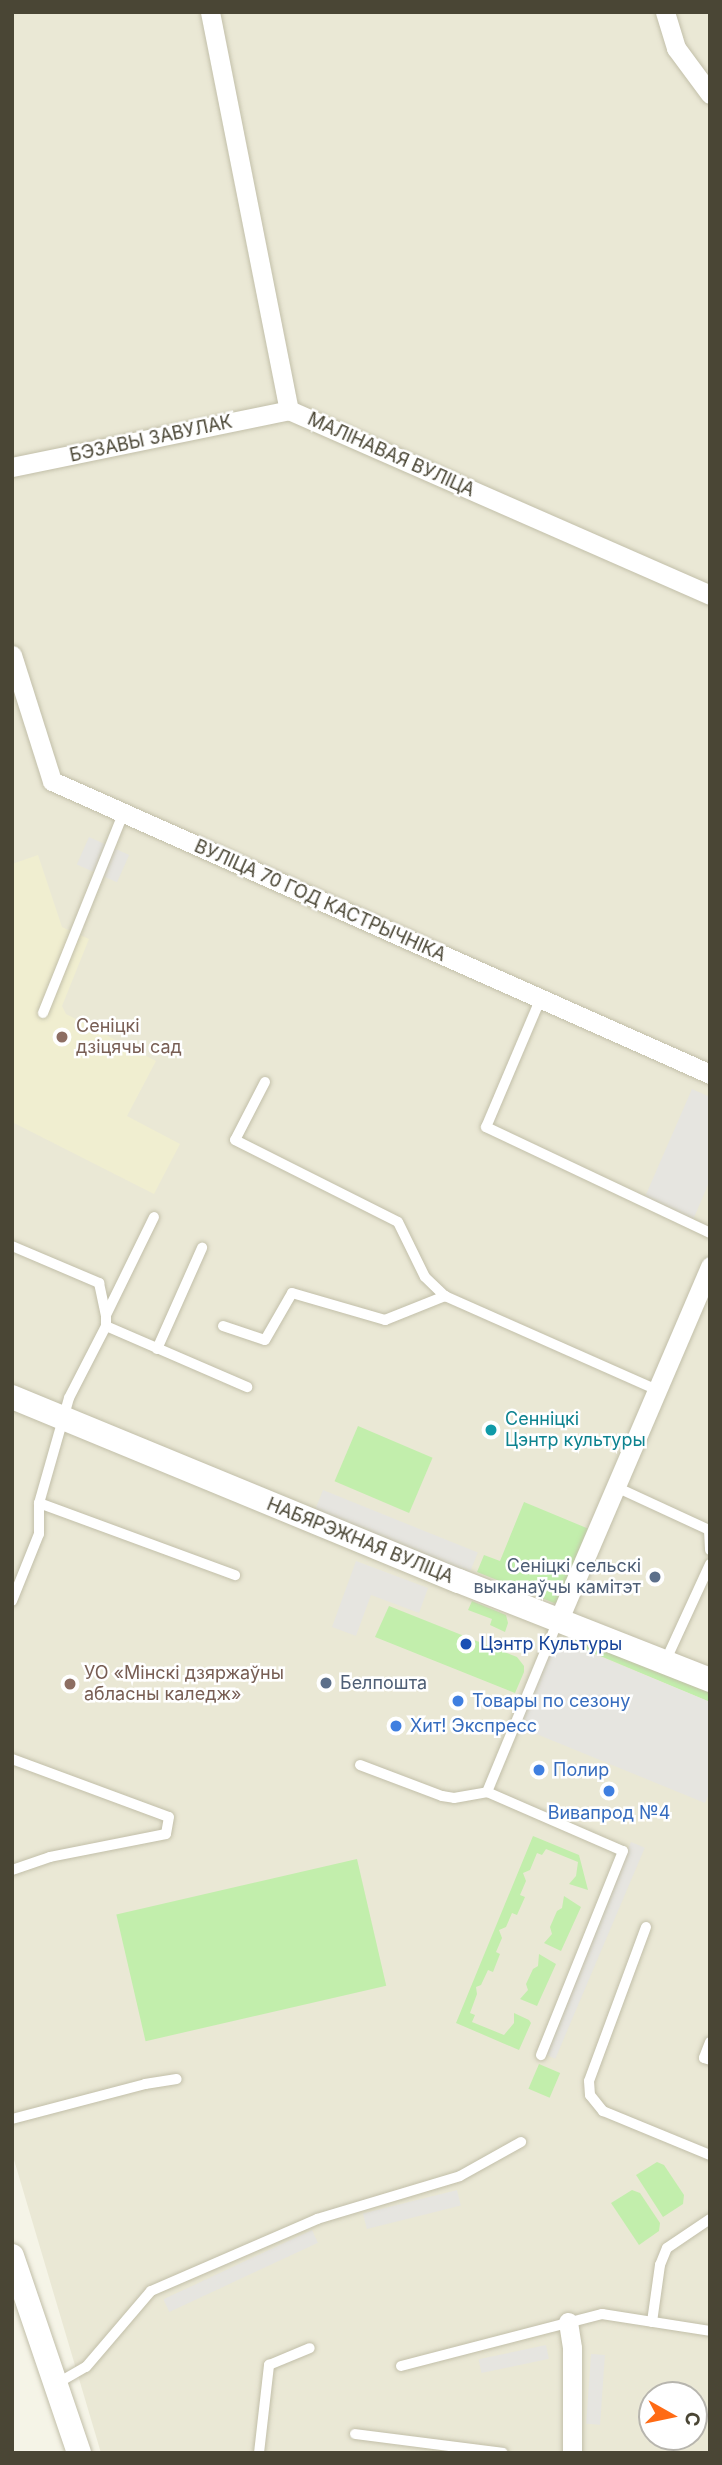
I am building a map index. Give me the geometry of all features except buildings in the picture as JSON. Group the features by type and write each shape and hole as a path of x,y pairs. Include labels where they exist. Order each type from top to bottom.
{"street":[{"name":"МАЛІНАВАЯ ВУЛІЦА","path":"210,12 289,410 710,595"},
{"path":"665,12 676,48 710,94"},
{"name":"БЭЗАВЫ ЗАВУЛАК","path":"12,467 289,410"},
{"name":"ВУЛІЦА 70 ГОД КАСТРЫЧНІКА","path":"12,655 52,782 710,1073"},
{"path":"559,1619 710,1266"},
{"name":"НАБЯРЭЖНАЯ ВУЛІЦА","path":"12,1396 459,1581 710,1680"},
{"path":"12,2256 79,2453"},
{"path":"568,2322 572,2348 572,2453"}],"lane":[{"path":"43,1013 123,814"},
{"path":"540,1000 486,1127 710,1233"},
{"path":"265,1082 236,1140 398,1222 425,1276 445,1296 657,1390"},
{"path":"106,1315 154,1217"},
{"path":"12,1246 99,1283 106,1315 106,1326 69,1398 39,1503 39,1534 12,1601"},
{"path":"157,1349 202,1248"},
{"path":"223,1326 265,1340 292,1293 385,1320 445,1296"},
{"path":"106,1326 247,1388"},
{"path":"615,1487 709,1530 710,1550"},
{"path":"39,1503 235,1575"},
{"path":"666,1662 709,1567"},
{"path":"487,1792 559,1619"},
{"path":"12,1759 169,1817 166,1834 50,1857 12,1870"},
{"path":"360,1765 442,1796 454,1798 487,1792 622,1851 541,2055"},
{"path":"646,1927 589,2081 590,2095 603,2111 710,2155"},
{"path":"710,2042 704,2058 710,2060"},
{"path":"12,2119 145,2084 177,2079"},
{"path":"56,2384 86,2367 151,2291 317,2218 460,2176 521,2142"},
{"path":"652,2322 660,2265 667,2248 710,2219"},
{"path":"401,2366 602,2314 710,2331"},
{"path":"259,2453 269,2365 310,2348"},
{"path":"355,2434 503,2453"}],"shaded area":[{"path":"12,12 710,12 710,2453 101,2453 12,2153"},
{"path":"89,837 129,855 117,882 77,864"},
{"name":"Сеніцкі дзіцячы сад","path":"38,855 62,927 89,939 62,1006 66,1014 156,1061 127,1116 180,1144 154,1194 12,1122 12,864"},
{"path":"692,1089 710,1097 710,1180 693,1220 644,1199"},
{"path":"323,1490 478,1553 470,1573 315,1510"},
{"path":"356,1561 428,1588 419,1613 371,1595 356,1636 332,1627"},
{"path":"548,1635 710,1702 710,1792 705,1803 512,1724"},
{"path":"631,1842 645,1848 555,2059 542,2053"},
{"path":"457,2190 461,2206 367,2229 363,2213"},
{"path":"312,2230 318,2243 169,2312 163,2299"},
{"path":"546,2345 549,2359 481,2373 479,2359"},
{"path":"591,2354 605,2355 600,2425 586,2424"}],"green space":[{"path":"358,1426 433,1458 409,1513 335,1481"},
{"path":"524,1502 589,1529 559,1605 477,1572 484,1555 500,1561"},
{"path":"472,1601 506,1615 508,1623 505,1632 490,1625 492,1619 468,1610"},
{"path":"389,1606 517,1657 524,1666 524,1672 515,1693 375,1637"},
{"path":"572,1632 710,1687 710,1702 567,1642"},
{"path":"533,1836 579,1855 588,1890 569,1884 576,1876 578,1862 546,1849 542,1855 537,1853 530,1870 523,1873 526,1881 520,1895 525,1897 517,1915 512,1913 506,1927 499,1930 502,1938 496,1952 500,1954 493,1972 488,1970 481,1985 476,1987 477,1994 470,2013 475,2015 472,2022 504,2035 514,2023 514,2013 529,2020 531,2023 519,2050 456,2023"},
{"path":"357,1859 386,1986 146,2041 116,1915"},
{"path":"564,1896 581,1907 561,1951 544,1943 552,1934 550,1927 557,1911 562,1908"},
{"path":"539,1954 556,1964 537,2006 520,1999 528,1990 526,1984 533,1969 538,1966"},
{"path":"539,2064 560,2073 550,2098 528,2089"},
{"path":"657,2162 664,2165 684,2195 683,2204 663,2217 636,2175"},
{"path":"632,2190 640,2193 660,2223 659,2231 639,2245 611,2203"}],"place":[{"name":"Сеніцкі дзіцячы сад","path":"62,1037"},
{"name":"Сенніцкі Цэнтр культуры","path":"491,1430"},
{"name":"Сеніцкі сельскі выканаўчы камітэт","path":"655,1577"},
{"name":"Цэнтр Культуры","path":"466,1644"},
{"name":"Белпошта","path":"326,1683"},
{"name":"УО «Мінскі дзяржаўны абласны каледж»","path":"70,1684"},
{"name":"Товары по сезону","path":"458,1701"},
{"name":"Хит! Экспресс","path":"396,1726"},
{"name":"Полир","path":"539,1770"},
{"name":"Вивапрод №4","path":"609,1791"}]}
